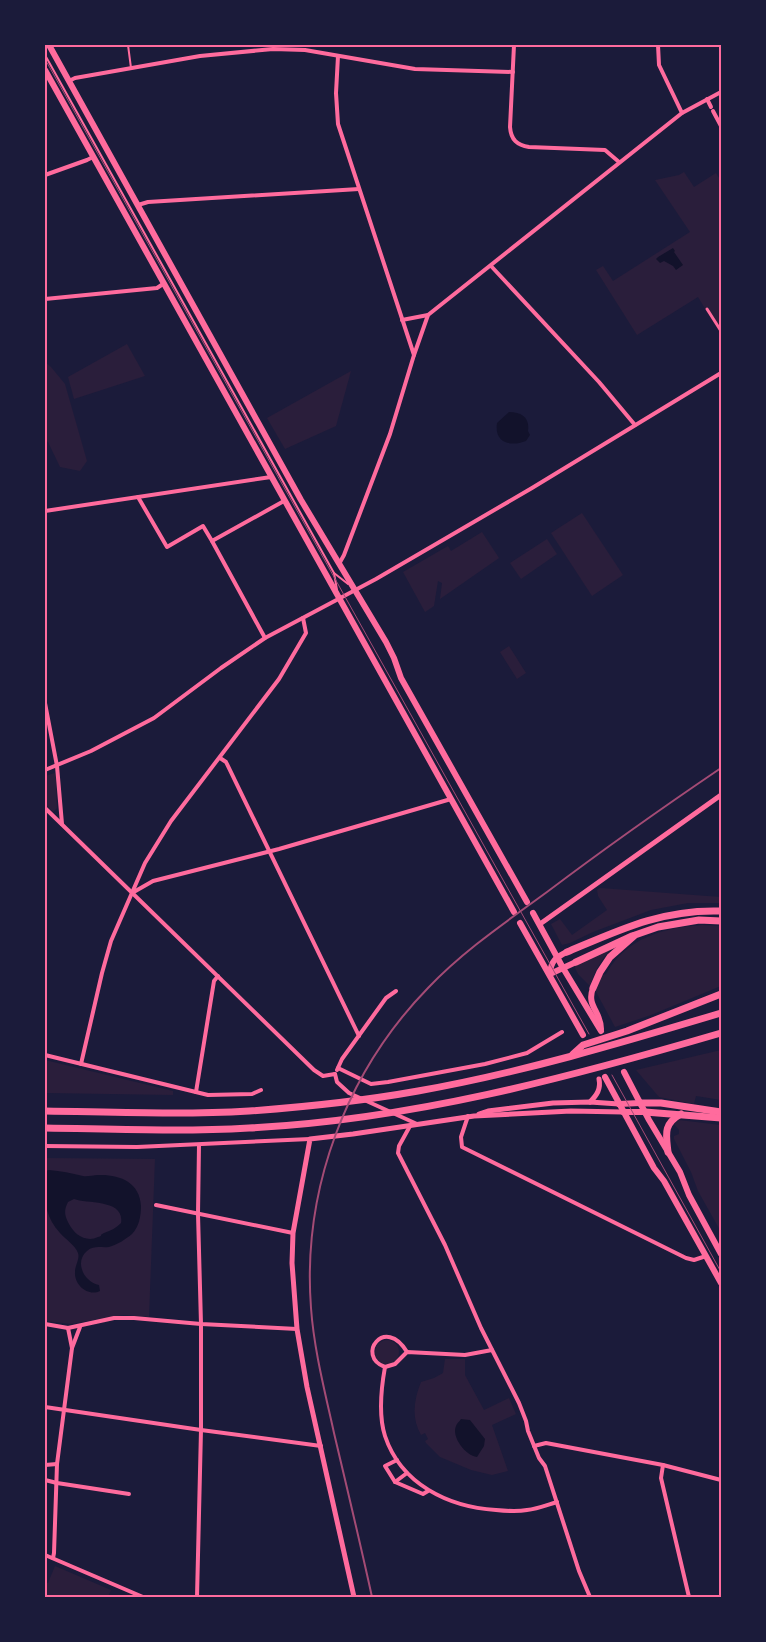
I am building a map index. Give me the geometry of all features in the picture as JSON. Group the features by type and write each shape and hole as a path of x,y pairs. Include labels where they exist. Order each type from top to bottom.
{"highway":[{"path":"566,952 645,920 676,913 721,911"},
{"path":"576,962 658,927 699,920 721,921"},
{"path":"593,988 600,972 610,957 636,935"},
{"path":"571,1056 583,1045 652,1022 721,994"},
{"path":"45,1111 249,1111 334,1103 417,1091 488,1077 571,1056 721,1013"},
{"path":"45,1128 206,1130 336,1120 437,1105 494,1093 661,1051 721,1033"},
{"path":"640,1103 661,1103 721,1112"},
{"path":"645,1112 721,1118"},
{"path":"668,1152 667,1128 672,1119 681,1114"}],"main road":[{"path":"48,48 138,205 284,470 356,590 394,658 401,678 527,902"},
{"path":"45,70 514,912"},
{"path":"533,913 563,968 601,1030 601,1019 591,1000 593,988"},
{"path":"520,922 583,1035"},
{"path":"550,974 550,964 566,952"},
{"path":"550,974 576,962"},
{"path":"624,1072 680,1172 689,1195 721,1254"},
{"path":"602,1078 619,1104 721,1283"},
{"path":"619,1104 640,1103"},
{"path":"623,1112 645,1112"}],"street":[{"path":"514,45 510,127 511,135 515,142 521,146 529,147 605,150 619,162"},
{"path":"658,45 659,65 682,112"},
{"path":"68,81 75,78 200,56 273,49 305,50 415,69 513,72"},
{"path":"338,56 336,93 338,124 414,355"},
{"path":"402,320 428,315 682,112 721,92"},
{"path":"707,99 721,126"},
{"path":"45,175 93,157"},
{"path":"138,205 148,202 359,189"},
{"path":"491,266 635,425"},
{"path":"45,299 157,288 163,284"},
{"path":"707,309 721,331"},
{"path":"339,564 378,468 428,315"},
{"path":"45,770 108,742 154,718 265,638 292,622 339,600 532,488 721,373"},
{"path":"45,511 271,477"},
{"path":"138,497 167,547 203,526 265,638"},
{"path":"212,541 284,501"},
{"path":"81,1064 111,941 145,863 172,821 279,679 306,633 303,618"},
{"path":"45,704 57,766 62,824"},
{"path":"220,758 226,762 359,1036"},
{"path":"540,924 721,795"},
{"path":"132,893 153,881 270,851 451,799"},
{"path":"45,808 318,1074 328,1076 335,1074"},
{"path":"196,1092 214,982 218,976"},
{"path":"396,992 386,998 335,1074 337,1082 349,1093 417,1124"},
{"path":"338,1068 371,1084 388,1082 485,1064 527,1053 562,1032"},
{"path":"45,1055 213,1096 252,1094 261,1090"},
{"path":"590,1102 598,1093 602,1078"},
{"path":"619,1104 590,1102 553,1103 488,1110 471,1116 461,1136 462,1147 686,1258 694,1260 706,1256"},
{"path":"45,1146 138,1147 310,1139 471,1116 571,1111 623,1112"},
{"path":"410,1126 399,1146 398,1153 445,1245 492,1350 519,1403 534,1446 545,1466 590,1597"},
{"path":"310,1139 294,1233 292,1263 297,1329 307,1387 354,1597"},
{"path":"197,1597 201,1430 199,1145"},
{"path":"156,1205 294,1233"},
{"path":"45,1324 68,1328 114,1318 134,1318 297,1329"},
{"path":"53,1558 57,1464 72,1348 80,1326"},
{"path":"68,1328 72,1348"},
{"path":"386,1336 398,1340 406,1352 395,1364 385,1367 379,1365 375,1360 372,1348 375,1342 386,1336"},
{"path":"406,1352 465,1355 492,1350"},
{"path":"385,1367 380,1400 384,1434 396,1460 407,1473 428,1491 458,1504 483,1509 515,1511 538,1508 556,1502"},
{"path":"45,1407 321,1446"},
{"path":"534,1446 546,1443 663,1465 721,1480"},
{"path":"396,1460 384,1466 395,1482 423,1494 428,1491"},
{"path":"45,1466 57,1464"},
{"path":"663,1465 661,1478 689,1597"},
{"path":"395,1482 407,1473"},
{"path":"45,1480 57,1484 129,1494"},
{"path":"45,1555 143,1597"}],"lane":[{"path":"128,45 131,68"},
{"path":"45,55 334,573 339,600"},
{"path":"334,573 356,590"}],"shaded area":[{"path":"684,172 694,187 716,173 721,181 721,335 698,297 637,335 596,270 603,266 613,281 690,232 655,180 679,175"},
{"path":"673,248 683,265 676,270 664,261 660,263 656,259"},
{"path":"127,344 145,376 74,399 68,377"},
{"path":"45,362 65,384 87,461 80,471 60,467 48,442 45,440"},
{"path":"351,371 336,426 285,449 267,418"},
{"path":"509,412 518,413 526,419 530,435 526,441 514,444 504,442 498,435 497,423"},
{"path":"582,513 623,575 592,596 551,533"},
{"path":"482,532 499,558 440,599 442,583 438,581 434,606 425,612 403,572 448,546 451,551"},
{"path":"547,539 557,554 521,579 510,563"},
{"path":"509,646 526,673 517,679 500,652"},
{"path":"55,773 57,808 53,812 45,804 45,776"},
{"path":"600,888 721,897 721,903 688,903 651,910 562,945 551,924 560,919 572,935 607,910 598,896 597,890"},
{"path":"702,925 721,926 721,986 651,1015 615,1027 595,990 601,975 606,974 624,952 635,943 647,937 673,929"},
{"path":"613,947 599,965 590,986 578,974 574,966"},
{"path":"721,1050 721,1100 696,1096 694,1104 659,1097 636,1070"},
{"path":"45,1060 173,1091 173,1095 45,1093"},
{"path":"679,1120 721,1125 721,1232 698,1191 691,1172 674,1139 674,1136 679,1134 679,1130 674,1124"},
{"path":"45,1158 155,1159 149,1317 124,1315 71,1324 45,1321"},
{"path":"45,1171 58,1171 85,1176 113,1176 127,1181 137,1191 141,1210 139,1221 132,1234 112,1246 95,1247 83,1255 81,1266 85,1276 99,1285 100,1291 91,1292 83,1289 75,1277 78,1253 54,1226 47,1211","holes":["74,1199 111,1206 121,1215 121,1223 94,1239 85,1238 77,1234 71,1228 65,1213 68,1202"]},
{"path":"387,1340 392,1341 398,1347 398,1357 392,1363 387,1364 382,1363 376,1357 375,1352 376,1347 382,1341"},
{"path":"445,1359 465,1359 465,1375 484,1410 509,1398 516,1414 492,1425 508,1471 492,1475 471,1470 440,1457 426,1443 425,1441 428,1439 425,1433 421,1435 415,1415 415,1402 419,1388 421,1382 443,1373"},
{"path":"461,1419 470,1420 485,1439 484,1446 477,1457 464,1450 458,1440 455,1430 456,1425"},
{"path":"55,1566 111,1590 108,1597 45,1597 45,1583 48,1583"}],"tram line":[{"path":"45,59 589,1034"},
{"path":"612,1075 721,1272"}],"railway":[{"path":"372,1597 320,1371 311,1308 310,1264 314,1220 322,1177 335,1135 353,1095 374,1057 399,1021 441,974 501,926 633,829 721,768"}]}
